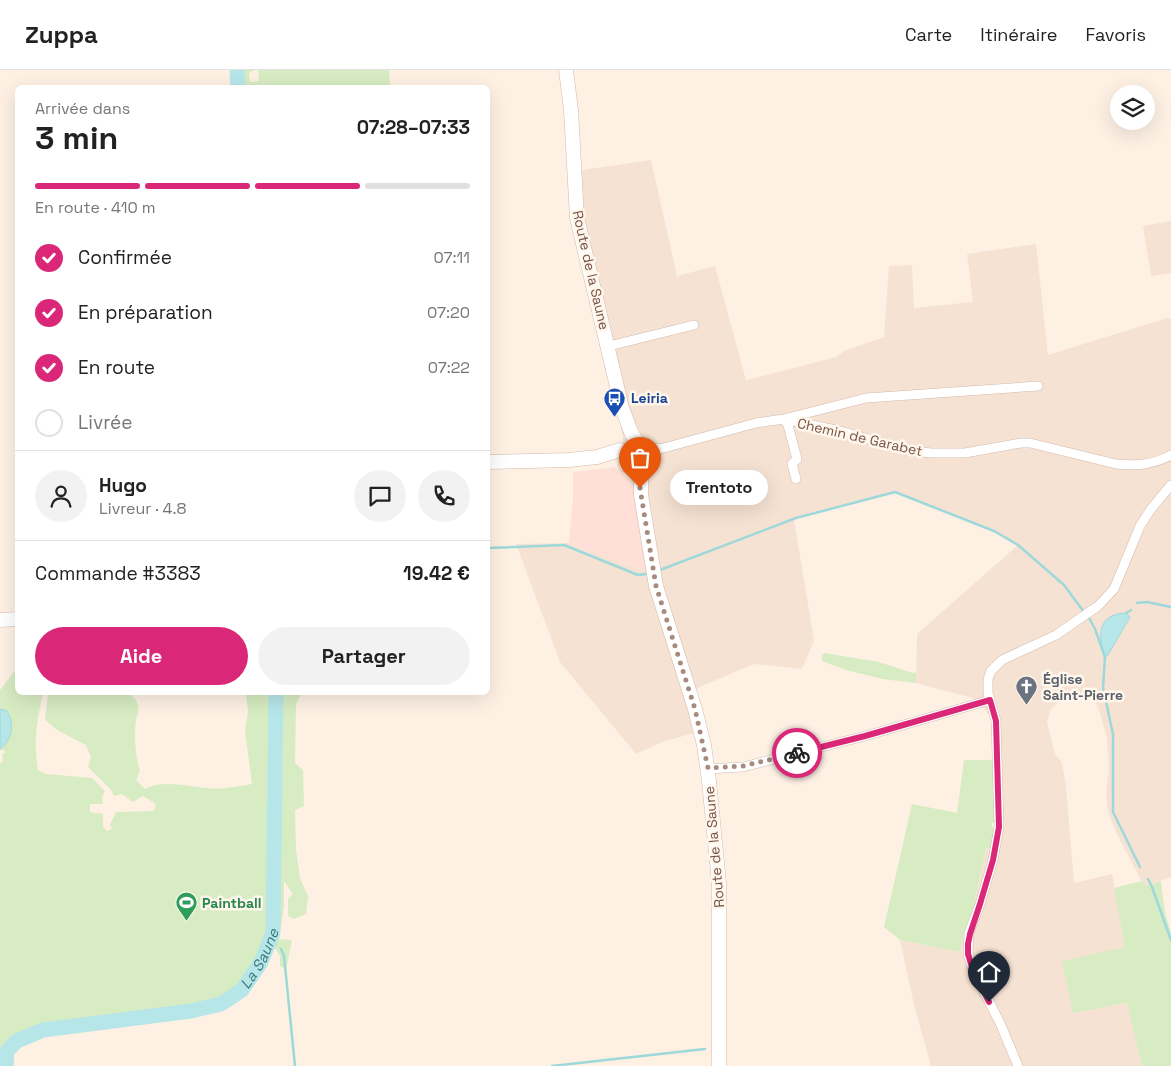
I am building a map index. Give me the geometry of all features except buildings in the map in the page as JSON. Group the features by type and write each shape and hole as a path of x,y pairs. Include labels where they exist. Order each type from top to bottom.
{"street":[{"name":"Route de la Saune","path":"566,70 571,110 577,218 609,346 622,408 640,453 640,488 656,586 695,709 708,768 719,883 719,1066"},
{"path":"609,346 694,325"},
{"name":"Chemin de Garabet","path":"640,453 756,423 784,419 866,398 1038,386"},
{"name":"Route de la Saune","path":"622,408 622,456 640,488"},
{"path":"784,419 788,425 797,459 792,464 796,479"},
{"name":"Chemin de Garabet","path":"784,419 840,431 913,451 931,453 965,453 1030,443 1130,466 1154,463 1171,455"},
{"path":"490,462 549,461 622,456 634,466 640,453 631,442 622,456"},
{"path":"1018,1066 1000,1023 973,970 968,954 970,934 993,860 999,827 996,721 987,686 988,679 996,666 1015,654 1045,641 1098,606 1114,589 1140,526 1171,485"},
{"path":"0,620 15,619"},
{"path":"708,768 753,764 865,736 990,700"}],"shaded area":[{"path":"651,160 677,276 715,266 746,380 836,357 844,351 884,337 889,266 912,265 914,308 973,302 967,254 1036,244 1048,355 1167,318 1171,319 1171,877 1144,886 1117,834 1108,812 1106,795 1109,767 1107,739 1100,713 1093,697 1071,695 1051,709 1047,722 1055,754 1062,763 1066,785 1074,883 1112,874 1125,947 1072,1013 1128,1003 1142,1066 931,1066 914,1005 900,940 960,952 964,932 972,913 986,848 992,849 996,828 997,799 992,760 992,719 976,699 916,683 917,634 1018,545 994,531 896,492 794,519 814,641 802,669 754,664 695,689 705,730 662,742 636,754 560,662 516,544 569,543 645,571 620,422 569,172"},
{"path":"1171,221 1171,273 1151,276 1143,226"},
{"path":"616,467 630,480 646,571 569,543 573,499 573,472"}],"green space":[{"path":"231,70 255,70 249,73 250,82 259,81 258,70 389,70 390,85 232,85"},
{"path":"824,653 879,662 913,673 916,672 916,683 882,679 846,670 822,661"},
{"path":"15,671 15,695 43,695 37,722 38,770 46,774 92,778 105,791 102,797 103,804 90,804 90,812 103,814 103,827 107,831 112,829 110,824 116,812 154,811 156,804 143,796 133,802 122,794 114,796 111,790 88,767 91,757 86,745 57,730 45,720 48,695 129,695 135,699 139,707 135,739 140,771 136,780 145,789 160,784 230,788 252,784 245,731 248,711 246,695 301,695 296,704 295,763 303,770 304,806 295,810 296,849 300,879 308,896 306,914 294,919 288,916 288,899 293,894 284,881 284,906 279,939 292,940 286,970 280,966 280,956 275,948 258,979 234,1001 215,1010 98,1025 38,1037 15,1048 9,1061 9,1066 0,1066 0,763 2,763 5,751 0,749 10,737 11,721 7,711 0,710 0,690"},
{"path":"964,760 992,760 997,799 996,823 992,823 992,827 996,828 992,849 986,848 972,913 964,932 960,952 900,940 884,927 912,804 957,813"},
{"path":"1142,881 1145,886 1161,881 1165,913 1171,933 1171,1066 1142,1066 1127,1003 1073,1013 1062,961 1125,947 1114,888"}],"water":[{"path":"1126,613 1130,617 1105,657 1101,641 1102,627 1110,617"},
{"path":"0,710 7,711 11,721 11,731 10,737 0,749"}],"waterway":[{"name":"La Saune","path":"237,70 238,85"},
{"path":"660,570 796,518 895,492 994,531 1018,545 1064,585 1084,612"},
{"path":"490,548 564,545 638,575 646,574"},
{"path":"1137,603 1147,602 1171,607"},
{"path":"1126,613 1131,610"},
{"path":"1088,616 1105,657 1103,688 1113,734 1113,812 1140,867"},
{"name":"La Saune","path":"6,1066 7,1051 17,1041 43,1030 191,1011 221,1004 242,990 261,962 273,933 276,695"},
{"path":"1148,879 1171,940"},
{"name":"La Saune","path":"271,937 276,944"},
{"path":"281,949 284,956 295,1066"},
{"path":"552,1066 705,1049"}],"way so far":[{"path":"640,488 656,586 695,709 708,768 743,766 797,753"}],"place":[{"name":"Leiria","path":"615,417"},
{"name":"Trentoto","path":"640,488"},
{"name":"Église Saint-Pierre","path":"1027,706"},
{"name":"Paintball","path":"186,922"}],"route":[{"path":"797,753 865,736 990,700 996,721 1000,806 999,827 993,860 968,944 968,954 973,970 989,1002"}]}
